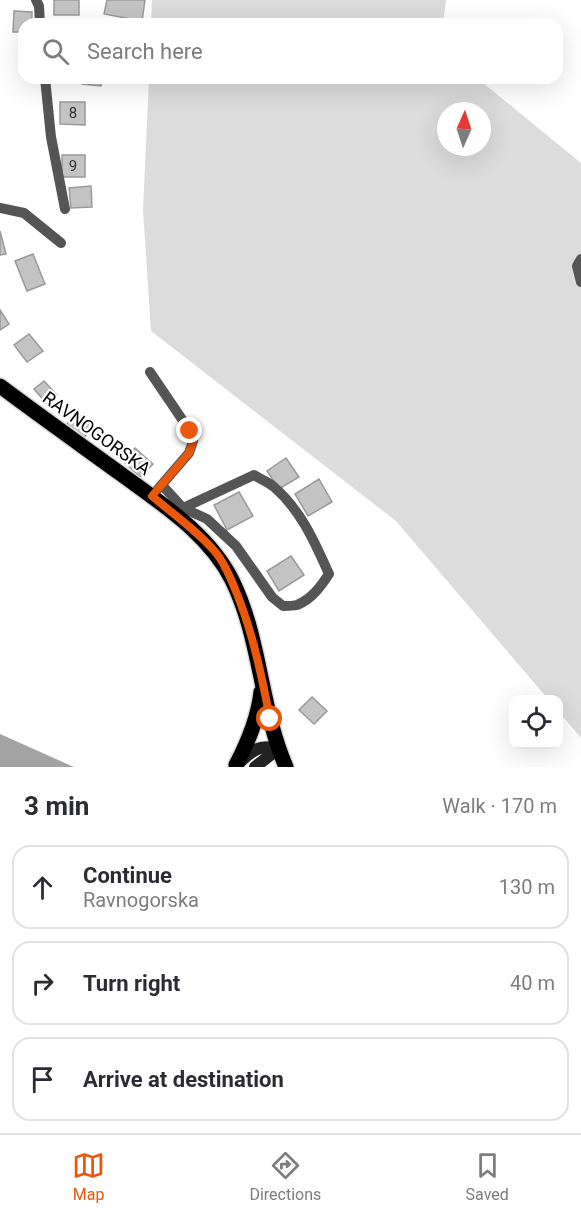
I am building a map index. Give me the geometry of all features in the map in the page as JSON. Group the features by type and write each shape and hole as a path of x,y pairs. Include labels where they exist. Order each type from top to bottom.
{"main road":[{"name":"RAVNOGORSKA","path":"0,386 157,491 218,555 232,581 247,619 270,719 278,749 286,767"},
{"path":"235,766 247,744 255,722 260,703 262,680"},
{"path":"235,766 258,748 268,746 278,749"},
{"path":"255,767 278,749"}],"street":[{"path":"36,0 40,18"},
{"path":"46,84 51,137 65,209"},
{"path":"0,208 24,213 61,243"},
{"path":"581,259 577,266 581,282"},
{"path":"150,372 190,431 193,441 189,453 157,491 183,508 207,519 236,546 272,597 283,606 296,606 307,599 320,588 329,574 315,542 294,508 273,486 254,476 183,508"}],"shaded area":[{"path":"152,0 446,0 444,18 151,18"},
{"path":"149,84 484,84 581,163 581,738 563,717 563,695 545,695 396,521 151,331 143,210"},
{"path":"0,734 74,767 0,767"}],"building":[{"path":"54,0 79,0 79,15 54,15"},
{"path":"107,0 145,0 142,18 104,14"},
{"path":"14,11 32,12 32,18 18,18 18,32 13,32"},
{"path":"60,102 85,102 85,125 60,124"},
{"path":"62,155 85,155 85,177 62,177"},
{"path":"91,186 92,207 71,208 69,188"},
{"path":"0,231 6,254 0,255"},
{"path":"33,254 45,284 27,291 15,261"},
{"path":"0,310 9,324 0,330"},
{"path":"29,334 43,351 27,362 14,345"},
{"path":"44,381 57,395 47,404 34,389"},
{"path":"76,412 93,426 83,439 66,425"},
{"path":"135,448 153,464 140,477 123,461"},
{"path":"286,458 299,477 279,489 267,471"},
{"path":"319,479 332,502 308,516 295,494"},
{"path":"239,492 253,516 227,530 214,505"},
{"path":"291,556 304,575 279,591 267,571"},
{"path":"312,697 327,711 314,724 299,710"}],"route":[{"path":"190,431 193,441 189,453 152,496 196,532 218,555 232,581 247,619 257,655 270,719"}]}
